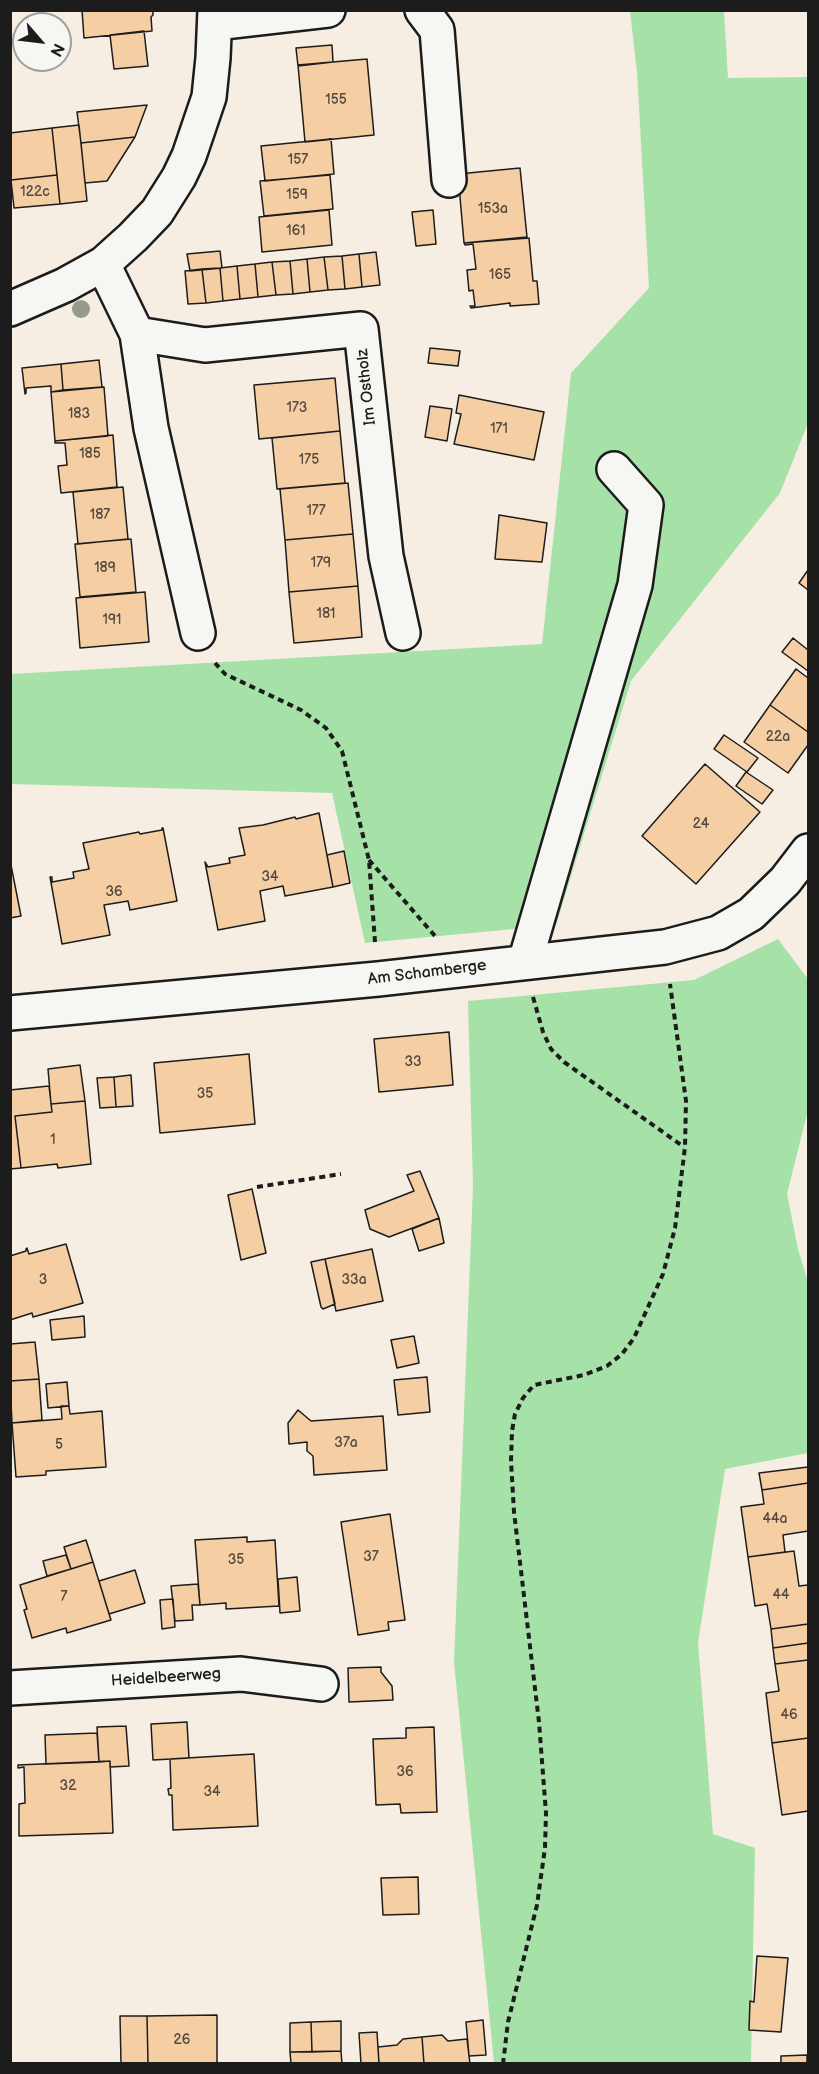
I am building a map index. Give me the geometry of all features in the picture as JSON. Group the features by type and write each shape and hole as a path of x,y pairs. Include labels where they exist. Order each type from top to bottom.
{"street":[{"path":"10,309 65,285 104,264 157,212 189,156 209,98 215,17 328,10"},
{"path":"422,10 437,30 449,180"},
{"path":"104,264 137,334 152,428 198,633"},
{"name":"Im Ostholz","path":"137,334 206,345 361,329 386,556 403,633"},
{"path":"525,962 635,585 646,505 614,469"},
{"name":"Am Schamberge","path":"10,1013 378,979 664,947 718,933 751,914 786,881 808,851"},
{"name":"Heidelbeerweg","path":"10,1688 241,1674 321,1684"}],"path":[{"path":"198,633 215,663 225,674 301,710 326,728 342,751 369,860 378,979"},
{"path":"369,860 463,968"},
{"path":"503,2064 508,2022 537,1905 545,1848 546,1813 539,1722 514,1512 512,1431 519,1406 534,1385 584,1375 607,1366 622,1354 634,1338 663,1274 675,1228 685,1148 686,1101 664,947"},
{"path":"525,962 536,1009 551,1049 590,1081 685,1148"},
{"path":"256,1187 342,1174"}],"green space":[{"path":"630,11 724,11 728,78 808,77 808,423 780,493 631,681 556,925 365,943 332,793 11,784 11,674 542,644 571,373 649,288 637,72"},
{"path":"778,939 808,979 808,1110 787,1194 798,1249 808,1282 808,1453 725,1469 698,1643 713,1834 755,1848 751,2063 494,2063 454,1662 473,1187 468,1001 694,980"}],"building":[{"path":"82,10 153,10 152,31 84,38"},
{"path":"144,31 148,66 114,69 110,35"},
{"path":"332,45 333,62 298,66 296,48"},
{"path":"367,59 374,135 305,142 298,65"},
{"path":"147,105 135,137 81,143 77,112"},
{"path":"79,125 87,201 60,204 52,128"},
{"path":"52,128 57,175 11,180 10,133"},
{"path":"135,137 107,181 85,183 81,143"},
{"path":"331,139 334,174 265,181 261,146"},
{"path":"520,168 527,237 464,243 458,174"},
{"path":"57,175 60,204 14,208 11,180"},
{"path":"330,175 333,209 264,216 260,181"},
{"path":"329,210 332,245 262,252 259,217"},
{"path":"433,210 436,244 416,246 412,212"},
{"path":"529,238 533,281 537,281 539,304 510,306 510,303 471,308 470,306 475,306 473,290 469,291 467,270 476,269 473,244 465,245 464,243"},
{"path":"220,251 222,268 190,271 187,254"},
{"path":"376,252 380,285 362,287 359,254"},
{"path":"359,254 362,287 345,289 342,256"},
{"path":"342,256 345,289 328,290 324,257"},
{"path":"324,257 328,290 310,292 307,259"},
{"path":"307,259 310,292 293,294 290,261"},
{"path":"290,261 293,294 276,295 272,262"},
{"path":"272,262 276,295 258,297 255,264"},
{"path":"255,264 258,297 240,299 237,266"},
{"path":"237,266 240,299 223,301 220,268"},
{"path":"220,268 223,301 206,303 202,269"},
{"path":"202,269 206,303 188,304 185,271"},
{"path":"430,348 460,351 458,366 428,363"},
{"path":"99,360 102,387 63,390 61,364"},
{"path":"61,364 63,390 51,392 51,386 26,388 25,394 22,368"},
{"path":"335,378 340,431 259,439 254,385"},
{"path":"104,387 108,436 55,441 51,392"},
{"path":"459,395 544,412 534,460 454,444 461,414 456,413"},
{"path":"430,406 452,409 447,441 425,437"},
{"path":"340,431 345,483 277,489 272,438"},
{"path":"113,435 117,487 61,493 58,466 67,465 65,443 55,443 55,441"},
{"path":"348,483 353,534 285,540 280,489"},
{"path":"123,487 128,539 78,544 73,492"},
{"path":"499,515 547,523 542,562 495,559"},
{"path":"353,534 358,586 289,592 285,540"},
{"path":"131,539 136,592 80,597 75,544"},
{"path":"808,570 808,590 799,583"},
{"path":"358,586 362,637 294,643 289,592"},
{"path":"145,592 149,642 80,648 76,598"},
{"path":"793,638 808,650 808,671 782,652"},
{"path":"796,669 808,678 808,732 770,705"},
{"path":"770,705 808,732 808,745 788,773 744,742"},
{"path":"724,735 758,758 747,772 714,749"},
{"path":"705,764 760,812 696,884 642,836"},
{"path":"746,772 773,790 762,804 736,786"},
{"path":"319,813 333,887 285,896 283,886 260,891 265,921 218,930 205,862 208,867 230,863 229,858 245,855 239,828"},
{"path":"162,828 177,901 130,910 128,901 104,905 110,935 62,944 50,877 52,877 52,882 74,878 73,872 89,869 83,843 162,830"},
{"path":"344,851 350,883 333,887 327,855"},
{"path":"10,860 21,916 10,918"},
{"path":"449,1032 453,1085 379,1092 374,1039"},
{"path":"249,1054 255,1124 160,1133 154,1063"},
{"path":"80,1065 85,1101 51,1104 48,1069"},
{"path":"131,1075 133,1106 116,1107 114,1077"},
{"path":"114,1077 116,1107 100,1108 97,1078"},
{"path":"49,1086 52,1112 15,1116 21,1168 10,1169 10,1090"},
{"path":"85,1101 91,1164 58,1168 57,1164 21,1168 15,1116 52,1112 51,1104"},
{"path":"420,1171 439,1218 389,1237 370,1229 365,1210 414,1191 407,1175"},
{"path":"252,1189 266,1253 241,1260 228,1195"},
{"path":"439,1218 444,1243 419,1251 412,1229"},
{"path":"66,1244 83,1303 33,1317 32,1313 10,1320 10,1256 26,1251 27,1248 29,1254"},
{"path":"372,1249 383,1301 336,1311 325,1259"},
{"path":"325,1259 335,1304 323,1309 311,1262"},
{"path":"84,1316 85,1337 52,1340 50,1320"},
{"path":"414,1336 419,1363 397,1368 391,1340"},
{"path":"35,1342 39,1379 10,1381 10,1344"},
{"path":"427,1377 430,1412 398,1415 394,1380"},
{"path":"39,1379 42,1420 12,1423 10,1381"},
{"path":"67,1382 69,1406 48,1408 46,1384"},
{"path":"61,1406 69,1406 70,1414 102,1411 106,1467 46,1471 46,1475 16,1477 12,1423 62,1419"},
{"path":"298,1410 311,1421 383,1416 387,1470 314,1475 313,1456 307,1451 307,1442 289,1444 288,1423"},
{"path":"808,1467 808,1483 762,1490 759,1473"},
{"path":"808,1483 808,1531 783,1535 785,1552 748,1557 741,1507 764,1504 762,1490"},
{"path":"390,1514 405,1620 388,1622 389,1630 358,1635 341,1522"},
{"path":"247,1537 247,1542 275,1540 279,1606 226,1609 226,1603 200,1605 195,1540"},
{"path":"86,1540 93,1562 71,1569 64,1547"},
{"path":"794,1551 799,1586 808,1585 808,1624 771,1629 767,1604 755,1606 748,1557"},
{"path":"66,1555 71,1569 47,1576 43,1561"},
{"path":"93,1562 111,1620 67,1633 66,1628 32,1638 20,1585"},
{"path":"135,1570 145,1603 109,1614 99,1581"},
{"path":"297,1577 300,1611 280,1613 278,1579"},
{"path":"198,1584 200,1605 192,1605 193,1620 175,1621 171,1586"},
{"path":"173,1599 175,1627 162,1629 160,1600"},
{"path":"808,1624 808,1643 773,1648 771,1629"},
{"path":"808,1643 808,1660 775,1664 773,1648"},
{"path":"808,1660 808,1738 772,1743 766,1693 779,1691 775,1664"},
{"path":"381,1667 381,1672 392,1686 393,1700 349,1702 348,1668"},
{"path":"187,1722 189,1758 153,1760 151,1724"},
{"path":"126,1726 129,1766 110,1767 110,1761 99,1762 97,1727"},
{"path":"434,1727 437,1812 401,1813 400,1804 376,1805 373,1739 406,1738 406,1728"},
{"path":"97,1733 99,1762 46,1764 45,1735"},
{"path":"808,1738 808,1811 782,1815 772,1743"},
{"path":"254,1754 258,1826 173,1830 172,1795 169,1795 168,1789 171,1788 170,1759"},
{"path":"110,1761 113,1833 19,1836 19,1804 25,1803 24,1767 18,1768 18,1765"},
{"path":"418,1877 419,1914 383,1915 381,1878"},
{"path":"757,1956 788,1958 781,2032 749,2030 750,2001 754,2002"},
{"path":"217,2015 217,2064 148,2064 147,2016"},
{"path":"120,2016 147,2016 148,2064 121,2064"},
{"path":"483,2020 486,2055 469,2056 466,2022"},
{"path":"341,2021 341,2051 312,2052 311,2022"},
{"path":"311,2022 312,2052 290,2052 290,2023"},
{"path":"377,2032 379,2064 361,2064 359,2033"},
{"path":"442,2035 448,2041 467,2039 470,2064 424,2064 422,2037"},
{"path":"422,2037 424,2064 379,2064 378,2047 397,2045 403,2039"},
{"path":"341,2051 342,2064 291,2064 290,2052"},
{"path":"807,2055 807,2064 781,2064 781,2056"}]}
